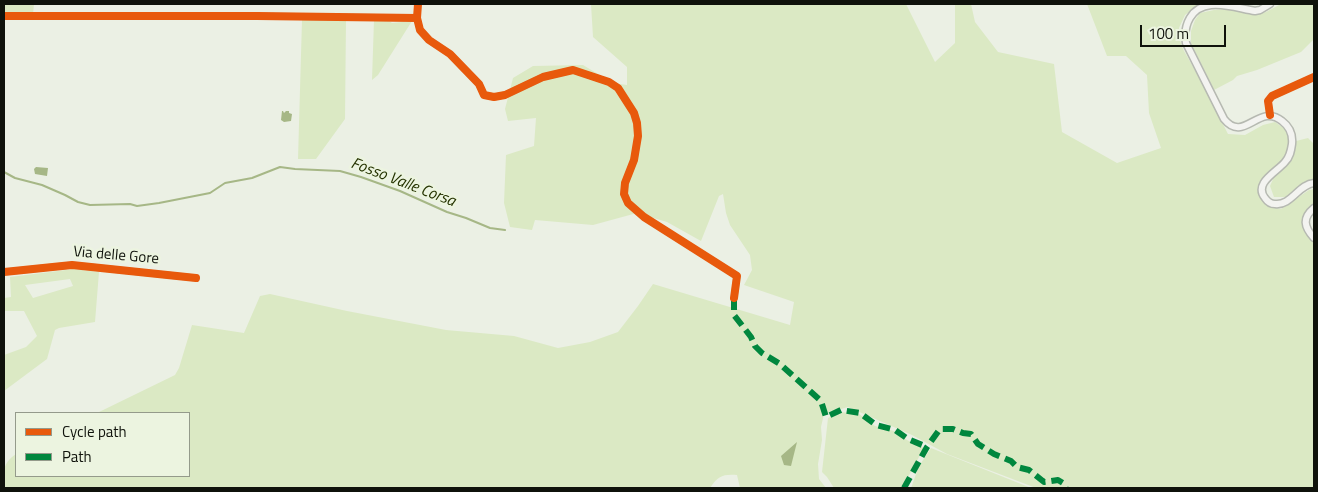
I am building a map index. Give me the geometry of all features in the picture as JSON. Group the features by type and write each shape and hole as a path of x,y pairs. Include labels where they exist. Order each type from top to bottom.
{"main road":[{"path":"1270,4 1255,11 1212,4 1205,6 1193,13 1186,24 1185,36 1188,49 1228,124 1241,128 1264,116 1270,115 1283,121 1292,132 1291,150 1288,158 1264,182 1262,190 1264,197 1270,203 1280,204 1298,193 1304,186 1314,183"},
{"path":"1314,208 1308,214 1306,227 1314,238"}],"street":[{"path":"418,4 417,18 420,30 429,40 450,54 479,84 484,95 494,97 505,95 542,77 573,70 609,82 618,88 634,113 637,124 638,136 634,160 624,194 628,204 644,217 737,276 734,298"},
{"path":"4,16 417,18"},
{"path":"1270,115 1268,101 1272,96 1314,77"},
{"name":"Via delle Gore","path":"4,272 72,265 196,278"}],"shaded area":[{"path":"4,4 34,4 33,14 4,14"},
{"path":"591,4 906,4 935,62 955,43 955,4 971,4 975,22 998,52 1054,64 1062,132 1117,163 1161,148 1149,113 1147,75 1126,56 1107,56 1087,4 1199,4 1185,15 1179,28 1180,40 1228,134 1245,135 1263,125 1275,122 1285,129 1290,136 1291,146 1284,161 1264,178 1261,193 1268,206 1281,209 1309,190 1314,189 1314,204 1306,216 1305,231 1314,244 1314,488 1036,488 947,454 912,435 848,407 824,414 818,464 819,479 826,488 740,488 737,475 721,477 710,488 7,488 4,486 6,464 15,455 15,477 190,477 190,412 99,412 175,375 179,368 192,325 244,333 260,296 270,294 446,330 514,336 558,348 590,342 618,332 653,284 790,325 794,302 744,285 752,270 750,255 730,225 723,194 719,196 701,241 667,222 637,213 593,225 535,220 532,230 510,227 504,203 506,155 534,146 536,118 508,121 505,109 513,78 533,66 583,65 613,83 627,85 627,67 593,37"},
{"path":"1281,4 1314,4 1314,39 1301,52 1237,76 1214,90 1191,43 1191,31 1200,13 1229,9 1255,14 1266,12"},
{"path":"302,20 346,20 345,119 316,159 298,159"},
{"path":"374,20 388,20 392,23 412,21 378,75 372,80"},
{"path":"282,111 284,113 289,111 292,114 291,121 284,122 281,120"},
{"path":"1308,138 1314,144 1314,179 1298,187 1287,197 1274,197 1270,186 1274,177 1292,160 1296,141"},
{"path":"36,167 48,168 47,176 35,174 34,169"},
{"path":"74,269 99,272 95,322 55,330 47,359 4,391 4,355 26,347 37,336 24,311 4,311 4,298 11,297 10,277","holes":["70,279 73,286 33,298 25,285"]},
{"path":"841,412 859,414 875,426 894,431 924,448 902,488 834,488 822,472 828,418"},
{"path":"797,442 791,466 784,465 781,456"},
{"path":"931,448 1031,488 911,488 919,466"}],"waterway":[{"name":"Fosso Valle Corsa","path":"4,172 15,178 42,185 78,202 90,205 130,204 137,206 210,193 225,183 252,178 280,167 340,171 400,191 447,212 490,228 505,230"}],"marked path":[{"path":"734,298 734,315 751,337 755,346 762,353 780,364 821,401 826,417 841,410 860,413 876,425 895,430 908,439 927,447"},
{"path":"904,488 927,447 940,429 953,429 971,434 978,444 994,454 1011,461 1017,467 1029,470 1044,482 1058,480 1066,488"}],"cycle path":[{"path":"418,4 417,18 420,30 429,40 450,54 479,84 484,95 494,97 505,95 543,77 573,70 609,82 618,88 634,113 637,123 638,136 634,160 625,183 624,194 628,203 644,217 737,276 734,298"},
{"path":"4,16 417,18"},
{"path":"1270,115 1268,101 1272,96 1314,77"},
{"path":"4,272 72,265 196,278"}]}
